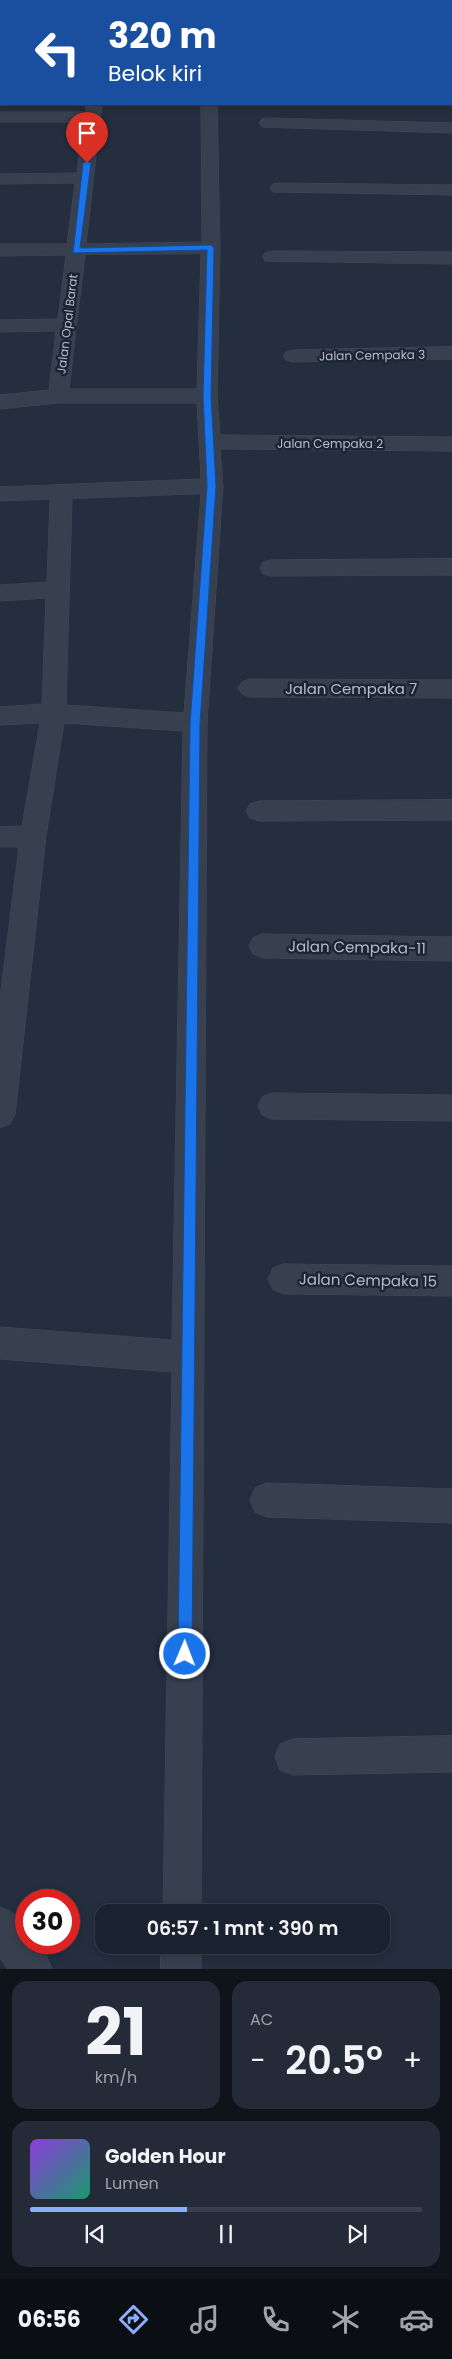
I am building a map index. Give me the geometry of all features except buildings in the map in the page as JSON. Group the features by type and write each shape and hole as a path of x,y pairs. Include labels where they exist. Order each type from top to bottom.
{"street":[{"path":"182,1904 195,724 212,486 207,396 211,248 209,105"},
{"path":"0,117 94,110"},
{"name":"Jalan Opal Barat","path":"58,396 94,110"},
{"path":"268,123 452,128"},
{"path":"0,179 85,178"},
{"path":"279,188 452,190"},
{"path":"0,250 76,251 211,248"},
{"path":"272,256 452,258"},
{"path":"0,326 66,326"},
{"name":"Jalan Cempaka 3","path":"293,356 452,353"},
{"path":"0,402 58,396 207,396"},
{"name":"Jalan Cempaka 2","path":"209,442 452,444"},
{"path":"0,494 212,486"},
{"path":"0,1115 6,1013 54,713 60,493"},
{"path":"271,568 452,567"},
{"path":"0,593 57,590"},
{"name":"Jalan Cempaka 7","path":"250,688 452,689"},
{"path":"0,716 54,713 195,724"},
{"path":"259,811 452,810"},
{"path":"0,837 33,836"},
{"name":"Jalan Cempaka-11","path":"263,946 452,948"},
{"path":"272,1106 452,1108"},
{"name":"Jalan Cempaka 15","path":"284,1279 452,1281"},
{"path":"0,1344 189,1357"},
{"path":"267,1500 452,1506"},
{"path":"293,1757 452,1754"},
{"path":"0,1926 32,1969"},
{"path":"181,1954 181,1969"}],"route":[{"path":"87,163 76,251 211,248 207,396 212,486 195,724 185,1654"}]}
